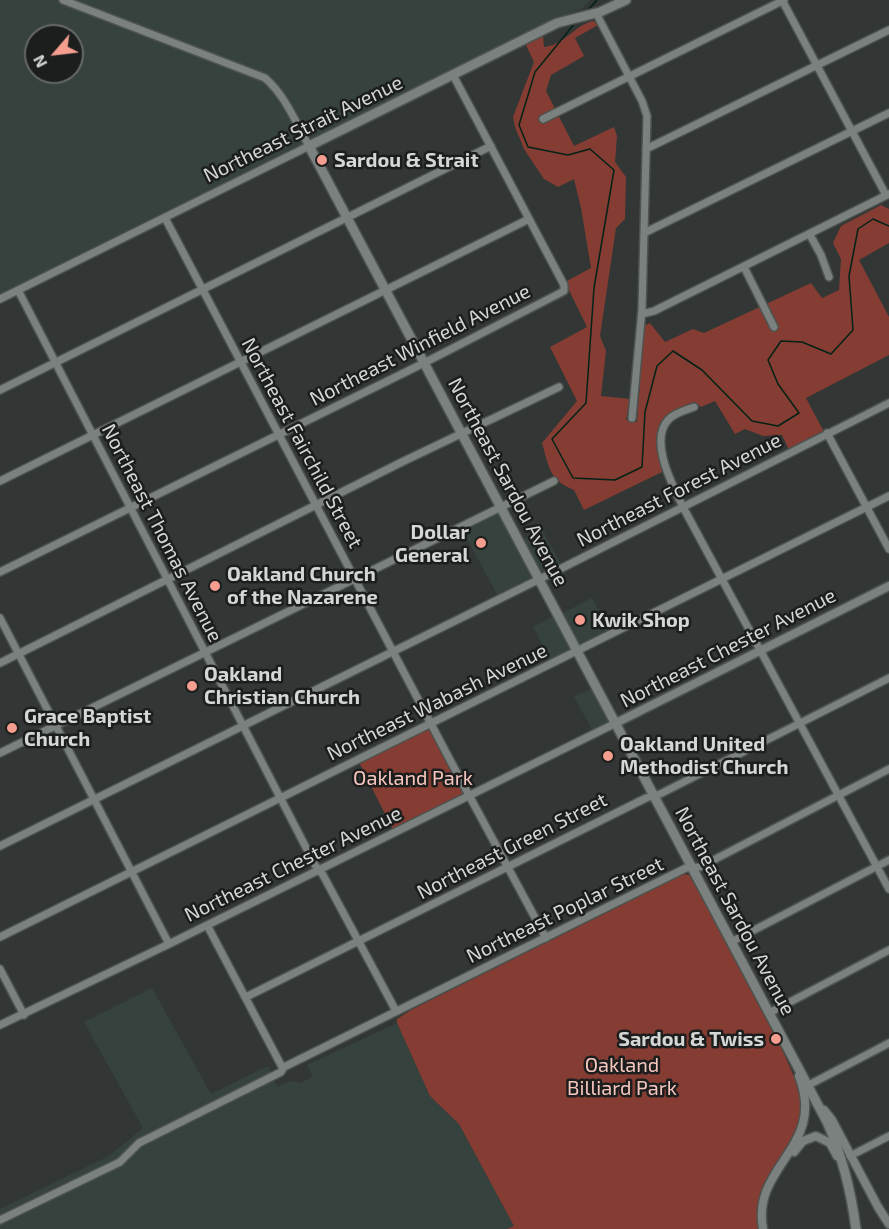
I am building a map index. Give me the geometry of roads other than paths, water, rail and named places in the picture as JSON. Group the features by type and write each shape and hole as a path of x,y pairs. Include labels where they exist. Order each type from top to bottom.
{"main road":[{"name":"Northeast Strait Avenue","path":"309,146 557,22 596,13 626,0"},
{"name":"Northeast Sardou Avenue","path":"309,146 789,1050 805,1087 814,1097 837,1145 847,1175 856,1229"}],"street":[{"name":"Northeast Sardou Avenue","path":"63,0 265,78 276,89 309,146"},
{"path":"543,119 783,0 888,195 654,311 642,314"},
{"path":"596,13 646,111 642,314 632,418"},
{"path":"646,149 889,30"},
{"path":"0,481 529,219 453,75"},
{"path":"644,233 889,113"},
{"name":"Northeast Strait Avenue","path":"0,299 309,146"},
{"path":"0,390 491,146"},
{"name":"Northeast Fairchild Street","path":"165,218 546,938"},
{"name":"Northeast Winfield Avenue","path":"0,572 424,363 565,290 529,219"},
{"path":"810,235 829,277"},
{"path":"744,267 774,327"},
{"name":"Northeast Thomas Avenue","path":"18,290 280,799 396,1011"},
{"path":"0,663 404,461 559,387"},
{"name":"Northeast Forest Avenue","path":"0,846 889,403"},
{"path":"694,407 673,416 666,422 662,432 663,462 683,507 889,889"},
{"path":"827,433 889,549"},
{"path":"0,753 554,481"},
{"name":"Northeast Wabash Avenue","path":"0,937 889,496"},
{"name":"Northeast Chester Avenue","path":"0,1025 169,945 889,586"},
{"path":"0,618 169,945"},
{"name":"Northeast Green Street","path":"246,997 889,678"},
{"name":"Northeast Poplar Street","path":"0,1220 120,1162 139,1143 281,1072 284,1067 686,868 700,867 889,769"},
{"path":"731,942 889,860"},
{"path":"207,925 284,1067"},
{"path":"769,1013 889,950"},
{"path":"0,969 24,1015"},
{"path":"765,1229 761,1207 767,1188 804,1123 805,1087 889,1043"},
{"name":"Northeast Sardou Avenue","path":"814,1097 832,1120 889,1224"},
{"path":"850,1156 889,1136"},
{"path":"765,1229 765,1213 769,1194 799,1146 808,1138 820,1137 830,1143 847,1175"}],"waterway":[{"path":"587,11 597,0"},
{"path":"575,23 535,72 519,125 528,147 568,155 590,149 614,170 594,288 586,403 552,439 573,478 615,480 642,467 645,412 657,366 673,351 702,370 752,421 778,426 799,413 778,384 768,360 781,341 802,342 831,354 853,330 849,276 858,229 873,219 889,226"}],"place":[{"name":"Sardou & Strait","path":"322,160"},
{"name":"Dollar General","path":"481,543"},
{"name":"Oakland Church of the Nazarene","path":"215,586"},
{"name":"Kwik Shop","path":"580,620"},
{"name":"Oakland Christian Church","path":"192,686"},
{"name":"Grace Baptist Church","path":"12,728"},
{"name":"Oakland United Methodist Church","path":"608,756"},
{"name":"Sardou & Twiss","path":"776,1039"}],"park label":[{"name":"Oakland Park","path":"413,778"},
{"name":"Oakland Billiard Park","path":"622,1076"}]}
